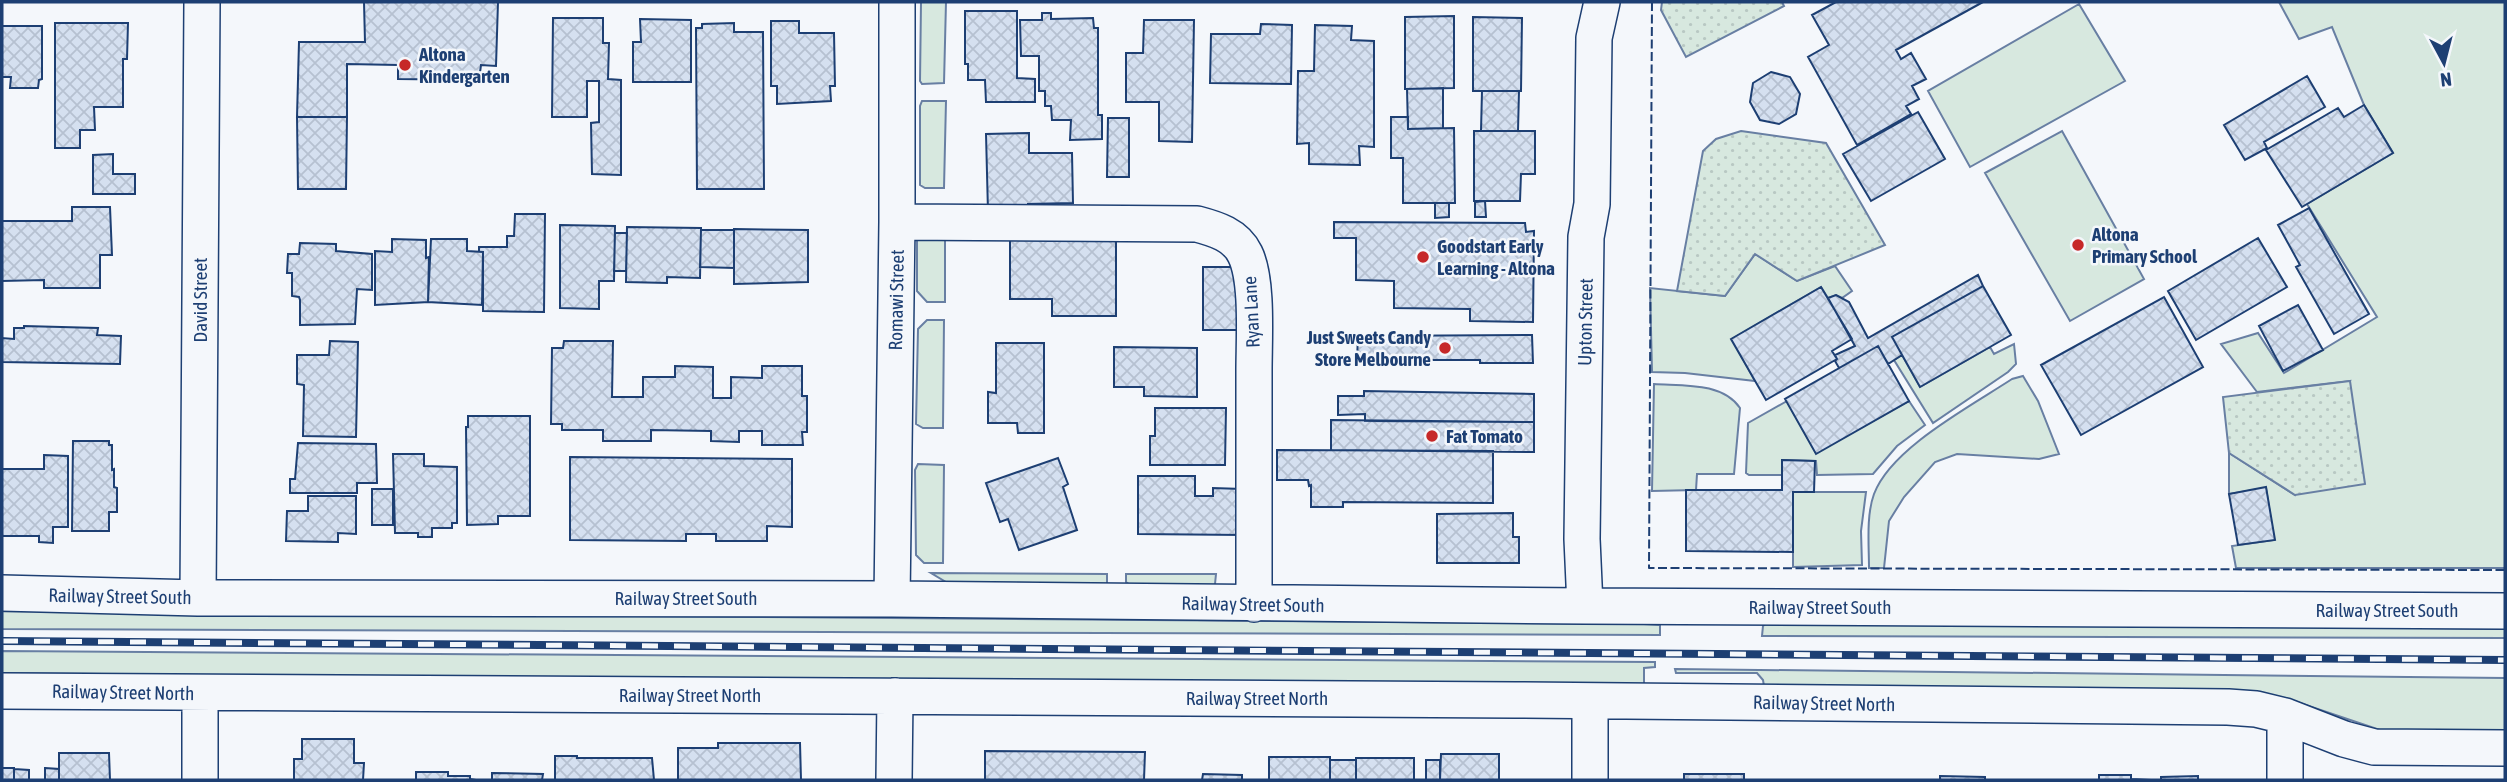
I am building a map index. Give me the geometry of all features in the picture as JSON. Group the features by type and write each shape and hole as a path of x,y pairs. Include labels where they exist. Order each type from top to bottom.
{"street":[{"name":"David Street","path":"198,598 202,2"},
{"name":"Romawi Street","path":"892,599 897,2"},
{"name":"Upton Street","path":"1585,606 1582,539 1586,237 1592,204 1594,38 1588,2"},
{"name":"Upton Street","path":"1594,38 1602,2"},
{"name":"Ryan Lane","path":"897,222 1197,224 1216,229 1237,241 1251,272 1254,325 1254,604"},
{"name":"Railway Street South","path":"2,593 198,598 892,599 1254,604 2505,611"},
{"name":"Railway Street North","path":"2,691 2228,707 2256,709 2285,716 2344,739 2374,747 2505,748"},
{"path":"200,693 200,780"},
{"path":"894,780 895,696"},
{"path":"1590,702 1590,780"},
{"path":"2285,716 2285,780"}],"shaded area":[{"path":"921,2 946,2 944,83 922,84 920,81"},
{"path":"1662,2 1782,2 1784,6 1686,57 1661,10"},
{"path":"2279,2 2505,2 2505,568 2236,568 2232,546 2274,540 2266,488 2229,494 2229,453 2295,495 2350,381 2257,392 2221,344 2258,333 2284,373 2377,317 2307,204 2393,153 2364,105 2332,27 2299,39"},
{"path":"2079,4 2125,81 1970,167 1928,91"},
{"path":"922,101 946,101 944,188 925,188 920,185"},
{"path":"1741,131 1826,143 1885,245 1797,281 1755,254 1725,296 1677,291 1703,151 1716,139"},
{"path":"2062,131 2144,279 2070,321 1985,173"},
{"path":"945,228 945,302 927,302 917,291 917,232"},
{"path":"1755,254 1797,281 1835,266 1852,291 1842,298 1836,295 1828,298 1821,287 1732,339 1755,381 1652,372 1650,288 1725,296"},
{"path":"927,320 944,320 943,428 923,428 916,424 918,329"},
{"path":"2014,344 2016,364 2008,372 1933,423 1894,360 1902,355 1920,387 1990,347 1994,354"},
{"path":"2023,376 2038,401 2059,454 2039,459 1957,454 1935,462 1904,497 1889,521 1884,568 1869,568 1870,512 1874,494 1883,477 1897,460 1934,429 2012,379"},
{"path":"2350,381 2365,484 2295,495 2229,453 2223,397"},
{"path":"1654,384 1713,390 1732,400 1740,408 1734,474 1697,474 1696,490 1652,491"},
{"path":"1787,401 1816,453 1909,401 1925,425 1897,446 1873,474 1817,475 1816,461 1782,460 1782,475 1749,475 1746,473 1748,423"},
{"path":"918,464 944,465 943,563 924,563 916,555 915,470"},
{"path":"1793,492 1866,492 1861,531 1862,565 1793,567"},
{"path":"931,573 1107,574 1107,584 946,582"},
{"path":"1126,574 1216,574 1215,584 1212,586 1130,585 1126,582"},
{"path":"2,611 1644,624 1660,625 1660,635 2,629"},
{"path":"1768,621 2505,629 2505,638 1762,636 1763,626"},
{"path":"2,651 1655,662 1655,667 1644,668 1644,684 1746,690 2,673"},
{"path":"1675,669 2505,678 2505,731 2380,730 2288,699 2247,691 1764,686 1757,673 1676,673"}],"building":[{"path":"364,2 498,2 496,66 481,65 479,80 398,79 398,65 347,64 347,117 297,117 299,42 365,42"},
{"path":"1836,2 1983,2 1896,50 1901,59 1911,53 1926,79 1912,86 1919,99 1906,106 1911,114 1857,145 1808,57 1829,45 1812,15"},
{"path":"965,11 1017,11 1017,78 1035,79 1035,102 986,102 985,80 968,80 968,64 965,64"},
{"path":"1042,13 1051,13 1051,19 1093,18 1094,28 1098,28 1098,115 1102,115 1102,139 1070,140 1071,120 1052,120 1051,106 1045,106 1045,91 1039,91 1039,56 1021,56 1020,20 1042,20"},
{"path":"1454,16 1454,88 1405,89 1405,17"},
{"path":"1473,17 1522,18 1521,91 1473,91"},
{"path":"553,18 603,18 603,43 609,43 608,79 621,80 621,175 592,174 591,123 599,122 599,81 587,81 587,117 552,117"},
{"path":"640,19 691,20 691,82 633,82 633,42 641,42"},
{"path":"1144,20 1194,20 1192,142 1159,141 1159,102 1126,102 1126,53 1143,53"},
{"path":"771,21 799,21 799,33 834,33 835,86 830,86 831,101 777,104 777,86 771,86"},
{"path":"55,23 128,23 127,59 123,59 123,107 94,107 95,130 80,130 80,148 55,148"},
{"path":"734,23 734,32 763,32 764,189 697,189 696,28 702,28 702,24"},
{"path":"1261,24 1292,25 1291,84 1210,83 1211,34 1260,34"},
{"path":"1315,25 1352,26 1351,40 1374,41 1374,147 1359,146 1360,165 1309,164 1309,143 1297,144 1298,71 1314,71"},
{"path":"2,26 42,26 42,79 39,80 38,88 10,88 11,77 2,77"},
{"path":"1771,72 1790,77 1800,94 1796,114 1779,124 1760,120 1750,102 1753,83"},
{"path":"2307,76 2325,107 2264,142 2267,148 2245,160 2224,125"},
{"path":"1443,88 1443,128 1408,129 1407,89"},
{"path":"1482,91 1519,91 1518,131 1481,131"},
{"path":"2364,105 2393,153 2302,207 2266,150 2338,108 2344,117"},
{"path":"1918,112 1945,159 1871,201 1843,154"},
{"path":"297,117 347,117 346,189 298,189"},
{"path":"1391,117 1408,117 1408,129 1454,128 1455,203 1403,203 1403,158 1391,158"},
{"path":"1108,118 1129,118 1129,177 1107,177"},
{"path":"1474,131 1535,131 1535,174 1521,174 1520,201 1474,201"},
{"path":"1029,133 1029,153 1072,153 1073,203 1028,204 1028,212 988,212 986,134"},
{"path":"113,154 113,174 135,174 135,194 93,194 93,155"},
{"path":"1485,201 1486,217 1475,217 1475,202"},
{"path":"1435,203 1449,203 1449,217 1435,218"},
{"path":"72,207 110,207 112,255 100,255 100,288 44,288 44,280 2,281 2,221 72,221"},
{"path":"2309,208 2369,314 2334,334 2296,267 2300,265 2278,225"},
{"path":"515,214 545,214 544,312 483,311 483,252 479,252 479,247 507,247 507,236 514,236"},
{"path":"1334,222 1525,223 1526,232 1534,231 1533,322 1470,321 1470,309 1394,308 1394,281 1356,280 1356,238 1334,238"},
{"path":"560,225 615,226 614,281 599,281 599,309 560,308"},
{"path":"627,227 701,228 700,278 667,277 667,283 626,282"},
{"path":"734,229 808,230 808,282 734,284"},
{"path":"701,230 734,230 734,268 700,267"},
{"path":"615,233 627,233 626,271 614,271"},
{"path":"2258,238 2287,287 2196,340 2168,291"},
{"path":"392,239 426,240 426,258 429,257 428,302 375,305 375,251 392,252"},
{"path":"431,239 467,239 467,251 483,252 482,305 428,302"},
{"path":"1010,239 1116,239 1116,316 1052,316 1052,299 1010,299"},
{"path":"300,243 336,244 336,251 372,254 372,290 357,289 355,324 300,325 300,300 299,297 292,296 292,273 287,273 288,254 299,254"},
{"path":"1203,267 1235,267 1243,330 1203,330"},
{"path":"1978,275 1983,286 1892,337 1902,355 1888,364 1878,346 1839,368 1835,355 1855,346 1828,298 1836,295 1849,302 1868,338"},
{"path":"1983,286 2011,335 1920,387 1892,337"},
{"path":"1821,287 1852,339 1832,351 1837,359 1766,400 1731,339"},
{"path":"2164,297 2203,367 2081,435 2041,365"},
{"path":"2298,305 2323,350 2283,371 2259,326"},
{"path":"14,328 98,328 97,335 121,336 120,364 2,362 2,338 14,339"},
{"name":"Just Sweets Candy Store Melbourne","path":"1532,335 1533,363 1357,360 1358,336"},
{"path":"330,341 358,342 356,437 303,436 304,385 297,384 297,355 329,355"},
{"path":"564,341 613,341 612,397 643,397 643,377 675,377 675,366 713,367 713,398 731,398 731,377 762,378 762,366 802,366 802,396 807,396 807,432 802,432 803,445 762,445 762,431 739,431 739,442 711,441 711,431 651,430 651,441 603,441 603,430 562,430 562,424 551,424 552,348 563,348"},
{"path":"996,343 1044,343 1044,433 1018,433 1017,423 988,423 988,392 996,393"},
{"path":"1878,346 1909,401 1816,454 1785,399"},
{"path":"1114,347 1197,348 1197,397 1144,396 1144,387 1114,387"},
{"path":"1364,391 1534,394 1534,422 1365,421 1365,414 1338,415 1338,396 1364,396"},
{"path":"1155,408 1226,408 1225,465 1150,465 1150,436 1155,436"},
{"path":"468,416 530,416 530,516 498,516 498,524 467,525"},
{"name":"Fat Tomato","path":"1331,420 1534,422 1534,452 1331,450"},
{"path":"73,441 109,441 109,445 112,445 117,512 109,512 109,531 72,531"},
{"path":"298,443 376,444 377,483 357,483 357,493 290,493 290,479 295,479"},
{"path":"1277,450 1493,451 1493,503 1343,502 1343,507 1311,507 1311,485 1309,486 1308,480 1277,480"},
{"path":"393,454 424,454 424,466 457,467 457,523 452,523 452,528 432,528 432,537 418,537 418,533 395,533"},
{"path":"44,455 68,456 68,527 53,527 53,543 39,542 39,536 2,536 2,469 44,469"},
{"path":"570,457 792,459 792,527 767,526 767,541 716,541 716,534 686,534 686,541 570,540"},
{"path":"1058,458 1068,484 1063,487 1077,530 1019,550 1008,519 1000,522 986,483"},
{"path":"1782,460 1815,461 1814,492 1793,492 1793,552 1686,551 1686,490 1782,490"},
{"path":"1138,476 1195,476 1195,496 1213,496 1213,488 1242,489 1242,535 1138,534"},
{"path":"2266,487 2275,540 2238,545 2229,494"},
{"path":"372,489 393,489 393,525 372,525"},
{"path":"308,496 356,496 356,534 338,533 338,542 286,541 287,511 308,511"},
{"path":"1513,513 1513,537 1519,537 1519,563 1437,563 1437,514"},
{"path":"302,739 354,739 354,763 364,763 363,780 294,780 294,759 302,759"},
{"path":"718,743 800,743 801,780 678,780 678,748 718,748"},
{"path":"985,751 1145,752 1144,780 985,780"},
{"path":"59,753 109,753 110,780 59,780"},
{"path":"1441,754 1499,754 1499,780 1440,780"},
{"path":"555,756 652,758 654,780 555,780"},
{"path":"1269,757 1330,757 1330,780 1269,780"},
{"path":"1356,758 1414,758 1414,780 1356,780"},
{"path":"1330,760 1356,760 1356,780 1330,780"},
{"path":"1426,760 1440,760 1440,780 1426,780"},
{"path":"2,768 14,768 14,780 2,780"},
{"path":"45,768 59,769 59,780 45,780"},
{"path":"14,769 29,770 29,780 14,780"},
{"path":"416,772 448,772 448,776 470,776 470,779 476,780 416,780"},
{"path":"492,773 543,774 542,780 492,780"},
{"path":"1203,774 1242,775 1242,780 1202,780"},
{"path":"1684,774 1744,774 1744,780 1684,780"},
{"path":"2099,775 2131,775 2131,779 2151,780 2099,780"},
{"path":"1940,776 1985,777 1985,780 1940,780"},
{"path":"2198,776 2198,780 2161,780 2161,777"}],"railway":[{"path":"2,641 2505,660"}],"fence":[{"path":"1652,2 1649,568 2505,570"}],"place":[{"name":"Altona Kindergarten","path":"405,65"},
{"name":"Altona Primary School","path":"2078,245"},
{"name":"Goodstart Early Learning - Altona","path":"1423,257"},
{"name":"Just Sweets Candy Store Melbourne","path":"1445,348"},
{"name":"Fat Tomato","path":"1432,436"}]}
